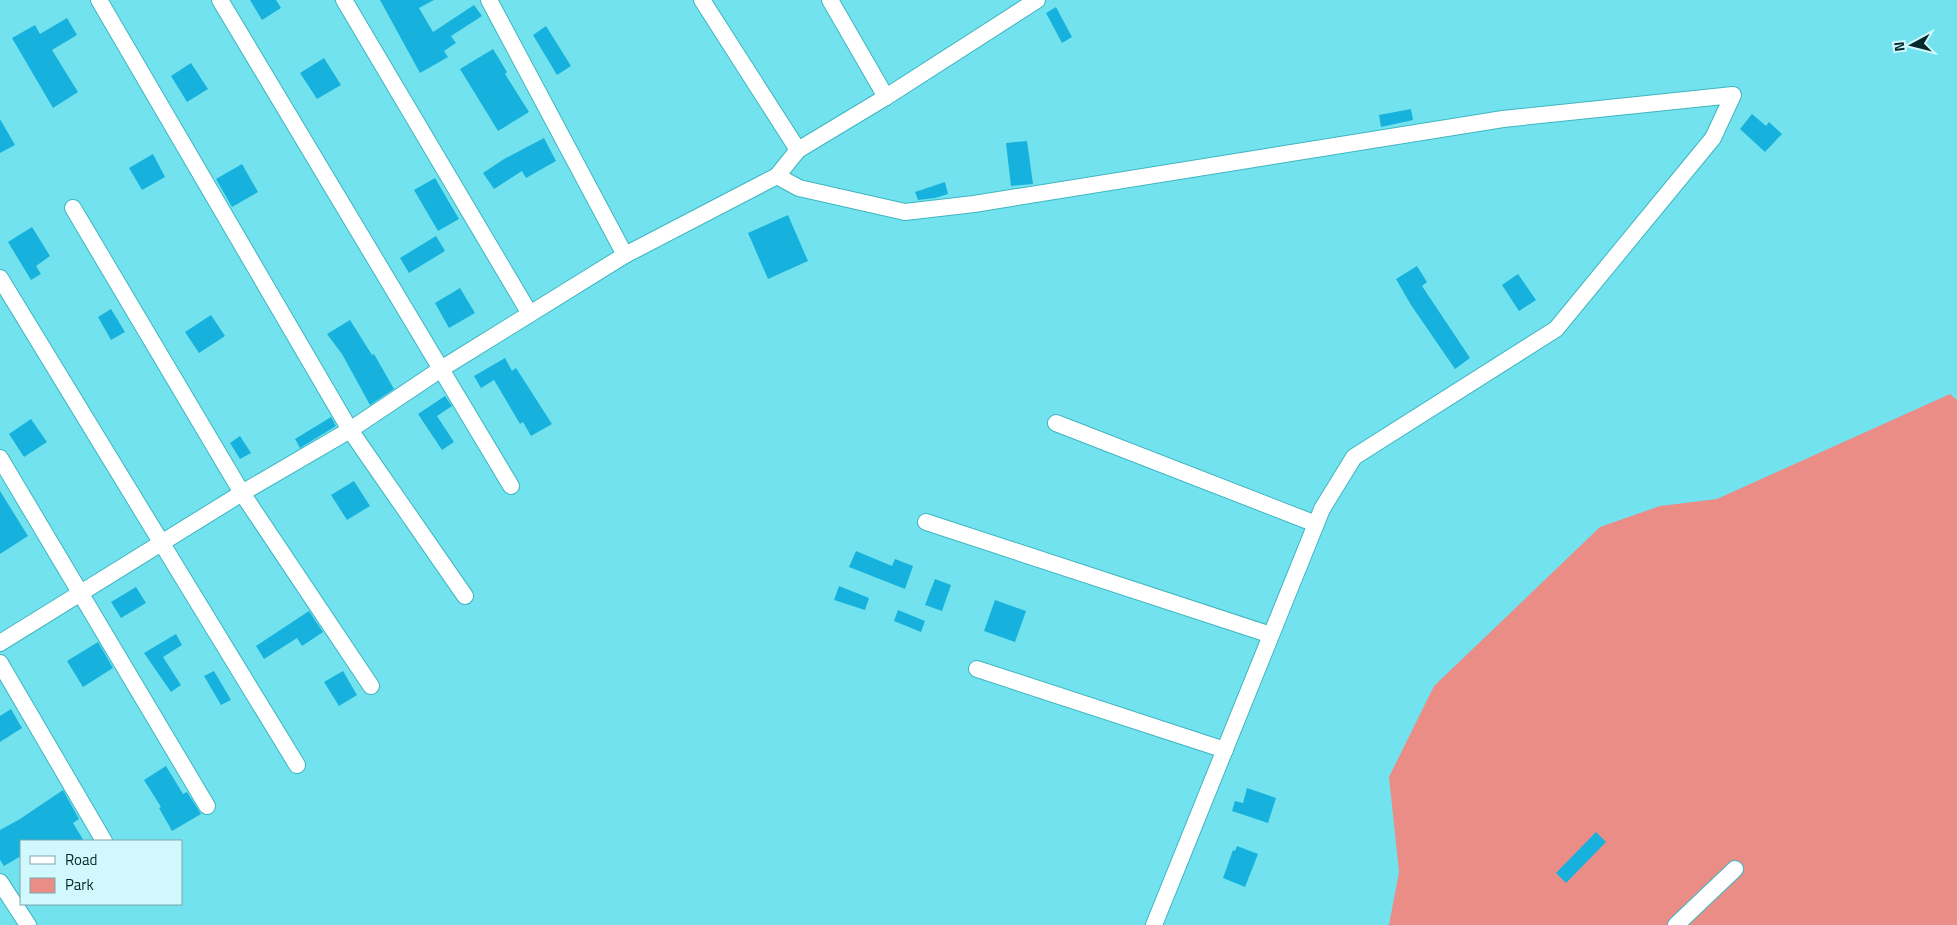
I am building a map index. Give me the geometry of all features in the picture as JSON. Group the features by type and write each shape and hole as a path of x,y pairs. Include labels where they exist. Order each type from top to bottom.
{"street":[{"path":"99,0 350,430 465,596"},
{"path":"220,0 512,486"},
{"path":"344,0 530,314"},
{"path":"490,0 625,255"},
{"path":"702,0 798,150"},
{"path":"830,0 886,97"},
{"path":"0,643 242,493 350,430 441,369 625,255 777,176 798,150 886,97 1037,0"},
{"path":"777,176 799,188 905,212 974,204 1503,119 1733,95 1713,138 1556,329 1354,457 1322,509 1154,925"},
{"path":"73,208 242,493 371,686"},
{"path":"0,278 297,765"},
{"path":"1056,423 1316,524"},
{"path":"0,458 207,806"},
{"path":"926,522 1271,635"},
{"path":"0,663 103,840"},
{"path":"977,669 1225,750"},
{"path":"1676,925 1735,870"},
{"path":"0,882 5,900 28,925"}],"green space":[{"path":"1950,394 1957,400 1957,925 1389,925 1399,872 1389,777 1434,686 1600,527 1660,506 1717,499"}],"building":[{"path":"250,0 276,0 281,8 262,20"},
{"path":"380,0 434,0 419,8 433,32 474,5 482,16 451,36 456,43 444,51 448,57 420,73"},
{"path":"1056,7 1072,37 1062,43 1046,13"},
{"path":"67,18 77,35 52,50 78,92 53,108 12,38 35,25 40,34"},
{"path":"546,26 571,66 557,75 533,35"},
{"path":"493,49 507,72 505,74 529,112 498,131 460,69"},
{"path":"324,58 341,85 317,99 300,73"},
{"path":"191,63 208,89 187,102 171,76"},
{"path":"1411,109 1413,120 1381,127 1379,115"},
{"path":"1752,114 1766,126 1769,122 1782,134 1765,152 1740,129"},
{"path":"0,119 15,145 0,153"},
{"path":"544,138 556,161 526,178 522,171 494,189 483,173 504,159"},
{"path":"1027,141 1033,184 1011,186 1006,143"},
{"path":"153,154 165,177 142,190 129,168"},
{"path":"242,164 258,192 232,207 216,179"},
{"path":"435,178 459,219 438,231 414,190"},
{"path":"945,182 948,194 918,200 915,192"},
{"path":"788,215 808,261 768,279 748,233"},
{"path":"32,227 50,256 36,266 41,274 31,280 8,242"},
{"path":"436,236 445,251 409,273 400,258"},
{"path":"1417,266 1427,282 1422,286 1470,358 1455,369 1411,305 1396,279"},
{"path":"1518,274 1536,300 1519,311 1502,285"},
{"path":"460,288 475,313 449,328 435,303"},
{"path":"111,309 125,332 111,340 98,317"},
{"path":"211,315 225,336 199,353 185,332"},
{"path":"350,320 372,355 374,354 394,389 370,405 342,354 327,334"},
{"path":"505,358 512,371 516,368 552,424 531,436 523,422 520,424 494,380 481,388 474,376"},
{"path":"445,396 452,406 437,416 454,442 442,450 418,414"},
{"path":"331,417 336,426 300,448 295,439"},
{"path":"31,419 47,442 24,457 9,434"},
{"path":"240,436 251,453 240,459 230,443"},
{"path":"354,481 370,506 347,520 331,495"},
{"path":"0,491 28,536 0,554"},
{"path":"856,551 892,566 895,559 913,566 905,589 849,567"},
{"path":"935,579 951,585 942,611 925,605"},
{"path":"839,586 869,598 865,610 834,600"},
{"path":"136,587 146,603 121,618 111,602"},
{"path":"995,600 1026,611 1015,642 984,631"},
{"path":"898,610 925,621 921,632 894,621"},
{"path":"309,611 323,632 302,646 297,638 264,659 256,646"},
{"path":"176,634 182,645 163,657 181,685 171,692 144,653"},
{"path":"98,642 113,668 83,687 67,661"},
{"path":"214,671 231,700 221,705 204,676"},
{"path":"343,671 357,695 339,706 324,682"},
{"path":"11,709 22,728 0,742 0,716"},
{"path":"166,766 183,794 187,792 201,814 172,831 159,808 161,807 144,780"},
{"path":"1247,788 1276,798 1268,823 1232,811 1235,801 1243,803"},
{"path":"63,790 79,819 73,823 83,840 20,840 20,857 4,866 0,860 0,830"},
{"path":"1596,832 1606,842 1566,883 1556,873"},
{"path":"1237,846 1258,854 1245,887 1223,878 1233,850 1235,851"}]}
